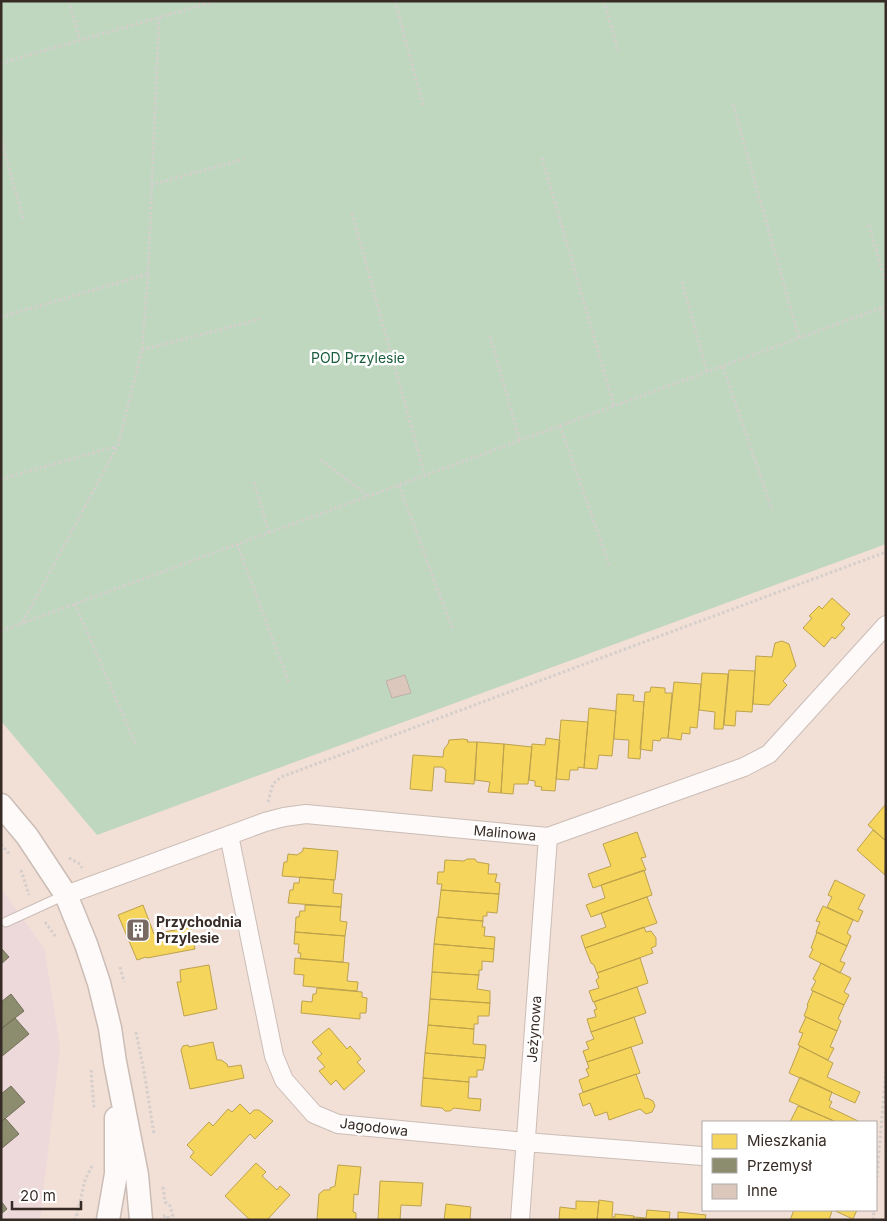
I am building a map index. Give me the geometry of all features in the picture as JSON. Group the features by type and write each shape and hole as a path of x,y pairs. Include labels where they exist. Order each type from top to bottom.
{"street":[{"name":"Malinowa","path":"66,895 265,822 306,814 548,837 744,767 769,754 886,625"},
{"path":"1,805 27,836 66,895 86,944 99,983 110,1028 137,1175 140,1211"},
{"name":"Jagodowa","path":"229,835 274,1056 284,1080 314,1114 338,1124 702,1156"},
{"name":"Jeżynowa","path":"520,1220 548,837"},
{"path":"108,1220 116,1174 115,1062"}],"lane":[{"path":"6,922 66,895"}],"path":[{"path":"69,1 80,40"},
{"path":"1,63 216,1"},
{"path":"395,1 422,105"},
{"path":"604,1 618,52"},
{"path":"22,623 118,446 142,350 148,274 159,18"},
{"path":"734,104 798,338"},
{"path":"1,139 24,221"},
{"path":"542,158 614,406"},
{"path":"151,185 244,159"},
{"path":"352,213 425,476"},
{"path":"870,225 886,284"},
{"path":"1,317 148,274"},
{"path":"682,282 707,372"},
{"path":"1,631 886,306"},
{"path":"880,308 886,322"},
{"path":"142,350 260,319"},
{"path":"490,336 520,441"},
{"path":"722,367 772,510"},
{"path":"560,426 610,567"},
{"path":"1,479 118,446"},
{"path":"322,460 369,496"},
{"path":"254,482 269,533"},
{"path":"399,485 452,628"},
{"path":"237,544 289,683"},
{"path":"265,822 273,784 281,777 886,552"},
{"path":"75,604 136,745"},
{"path":"1,844 12,857"},
{"path":"19,866 39,916 47,924 58,941"},
{"path":"91,1064 95,1118"},
{"path":"877,1176 886,1070"},
{"path":"74,1220 86,1180 96,1156"},
{"path":"140,1211 165,1202 170,1206 174,1220"}],"shaded area":[{"path":"1,889 44,948 60,1047 40,1220 1,1220"}],"green space":[{"name":"POD Przylesie","path":"1,1 886,1 886,544 97,835 1,721"}],"building: Mieszkania":[{"path":"832,598 850,614 841,625 845,628 835,639 832,637 824,647 803,628 812,618 809,616 819,606 822,609"},
{"path":"782,641 789,644 796,666 783,681 787,685 769,705 753,704 756,656 772,657 775,643"},
{"path":"729,670 755,671 752,712 736,711 735,726 724,725"},
{"path":"702,673 728,674 723,729 714,729 715,712 699,710"},
{"path":"674,682 701,684 697,728 690,727 690,734 682,733 681,740 668,738"},
{"path":"651,687 665,688 665,693 672,693 668,738 661,738 660,741 653,740 652,751 640,749 645,692 650,692"},
{"path":"617,694 634,695 633,701 644,702 640,759 628,758 629,740 614,739"},
{"path":"589,708 616,711 612,756 599,755 597,769 584,768"},
{"path":"561,720 588,722 584,768 578,767 578,770 570,770 569,780 556,779"},
{"path":"546,738 560,740 555,791 541,790 542,787 535,786 535,781 529,780 532,744 545,745"},
{"path":"449,740 468,740 467,742 477,742 474,784 445,782 446,770 442,767 434,767 432,791 410,789 413,755 443,757 444,749"},
{"path":"477,742 504,744 501,793 488,792 490,782 475,780"},
{"path":"504,744 532,747 528,784 514,784 513,794 501,793"},
{"path":"886,806 886,841 868,825"},
{"path":"873,830 886,841 885,875 857,850"},
{"path":"637,832 646,857 641,858 646,870 593,888 588,874 611,866 603,844"},
{"path":"303,848 338,851 335,880 282,876 284,862 287,862 288,854 297,855 303,851"},
{"path":"475,859 477,862 489,864 488,874 497,874 495,882 500,883 499,894 441,890 442,884 437,884 438,872 444,872 445,860 464,861"},
{"path":"644,870 652,895 591,917 586,905 605,898 601,885"},
{"path":"300,877 334,880 333,893 342,894 341,907 288,903 290,890 293,890 294,883 299,883"},
{"path":"835,880 865,895 858,909 863,911 858,922 827,907 832,897 828,895"},
{"path":"441,890 499,894 497,913 487,912 487,916 483,916 483,921 438,917"},
{"path":"647,897 657,923 585,948 581,936 606,927 601,913"},
{"name":"Przychodnia Przylesie","path":"143,905 154,934 191,927 195,949 137,960 118,915"},
{"path":"305,905 341,907 340,921 347,922 345,936 295,932 296,917 299,917 300,911 305,911"},
{"path":"823,906 853,920 847,933 851,936 847,946 816,932 820,922 816,921"},
{"path":"437,917 483,921 482,927 485,927 484,936 495,937 494,949 434,944"},
{"path":"644,927 646,932 651,931 656,938 656,946 651,948 653,953 597,973 585,948"},
{"path":"295,932 345,936 343,962 300,959 301,953 298,953 299,944 294,944"},
{"path":"817,932 847,946 840,961 845,963 840,973 809,957"},
{"path":"434,944 494,949 493,962 482,961 482,970 479,970 479,975 432,972"},
{"path":"295,958 349,963 347,981 358,982 357,991 303,986 304,975 294,974"},
{"path":"640,958 648,983 593,1002 589,991 599,988 596,980 599,978 597,973"},
{"path":"821,963 851,978 844,992 849,995 844,1005 811,990 816,981 813,979"},
{"path":"209,965 217,1009 184,1016 177,982 181,982 180,970"},
{"path":"432,972 479,975 477,989 490,991 490,1003 430,999"},
{"path":"637,987 646,1013 591,1032 587,1019 596,1017 594,1010 597,1009 594,1002"},
{"path":"317,988 362,992 362,997 367,998 366,1013 360,1013 360,1019 301,1013 302,1001 312,1002 313,994 316,994"},
{"path":"813,991 844,1005 838,1019 841,1021 837,1031 804,1016"},
{"path":"430,999 490,1003 489,1016 478,1016 478,1024 474,1024 474,1029 428,1025"},
{"path":"634,1017 643,1043 587,1062 583,1051 589,1049 586,1042 594,1039 591,1032"},
{"path":"806,1017 837,1031 830,1047 834,1048 828,1060 798,1045 803,1033 799,1032"},
{"path":"428,1025 474,1029 473,1044 486,1045 485,1058 425,1053"},
{"path":"329,1028 347,1049 350,1046 361,1059 357,1062 365,1071 344,1090 336,1080 331,1085 319,1071 325,1067 317,1058 322,1054 312,1042"},
{"path":"213,1042 217,1060 221,1060 228,1067 241,1065 244,1078 190,1089 181,1050 183,1046 188,1045 189,1047"},
{"path":"800,1046 833,1063 827,1077 860,1092 855,1103 789,1073"},
{"path":"631,1047 640,1073 583,1092 579,1080 589,1076 586,1069 589,1068 587,1062"},
{"path":"425,1053 485,1058 483,1070 477,1070 477,1077 469,1077 469,1082 423,1078"},
{"path":"636,1074 645,1099 653,1101 655,1106 652,1112 646,1114 640,1109 609,1120 607,1112 595,1116 590,1103 583,1106 579,1094"},
{"path":"800,1077 832,1092 829,1100 832,1102 829,1107 858,1121 834,1121 789,1101"},
{"path":"423,1078 469,1082 468,1098 481,1099 480,1111 454,1108 450,1111 445,1111 442,1108 421,1106"},
{"path":"240,1104 250,1114 254,1110 259,1110 273,1121 255,1139 250,1134 211,1176 190,1157 194,1152 187,1145 209,1122 213,1126 228,1109 232,1112"},
{"path":"798,1106 832,1120 832,1121 790,1121"},
{"path":"256,1163 266,1172 262,1176 277,1190 280,1186 290,1195 267,1220 250,1220 225,1196"},
{"path":"338,1165 361,1167 358,1195 354,1194 353,1212 356,1213 356,1220 317,1220 319,1194 335,1186"},
{"path":"380,1181 423,1183 421,1206 401,1205 400,1220 378,1220"},
{"path":"599,1200 613,1202 612,1217 615,1217 615,1214 634,1216 633,1220 597,1220"},
{"path":"576,1201 599,1202 597,1220 559,1220 560,1207 576,1209"},
{"path":"446,1204 471,1207 470,1219 476,1220 444,1220"},
{"path":"647,1210 670,1212 669,1220 633,1220 634,1217 646,1218"},
{"path":"794,1211 832,1211 829,1220 790,1220"},
{"path":"835,1211 857,1211 853,1219"},
{"path":"678,1212 706,1215 705,1220 678,1220"}],"building: Przemysł":[{"path":"1,948 9,957 1,964"},
{"path":"11,994 24,1011 1,1029 1,1002"},
{"path":"15,1018 29,1034 1,1057 1,1029"},
{"path":"11,1086 25,1102 1,1122 1,1094"},
{"path":"5,1118 19,1134 1,1149 1,1122"},
{"path":"1,1201 7,1209 1,1214"}],"building: Inne":[{"path":"405,675 411,693 392,698 386,681"}],"place":[{"name":"Przychodnia Przylesie","path":"138,930"}]}
